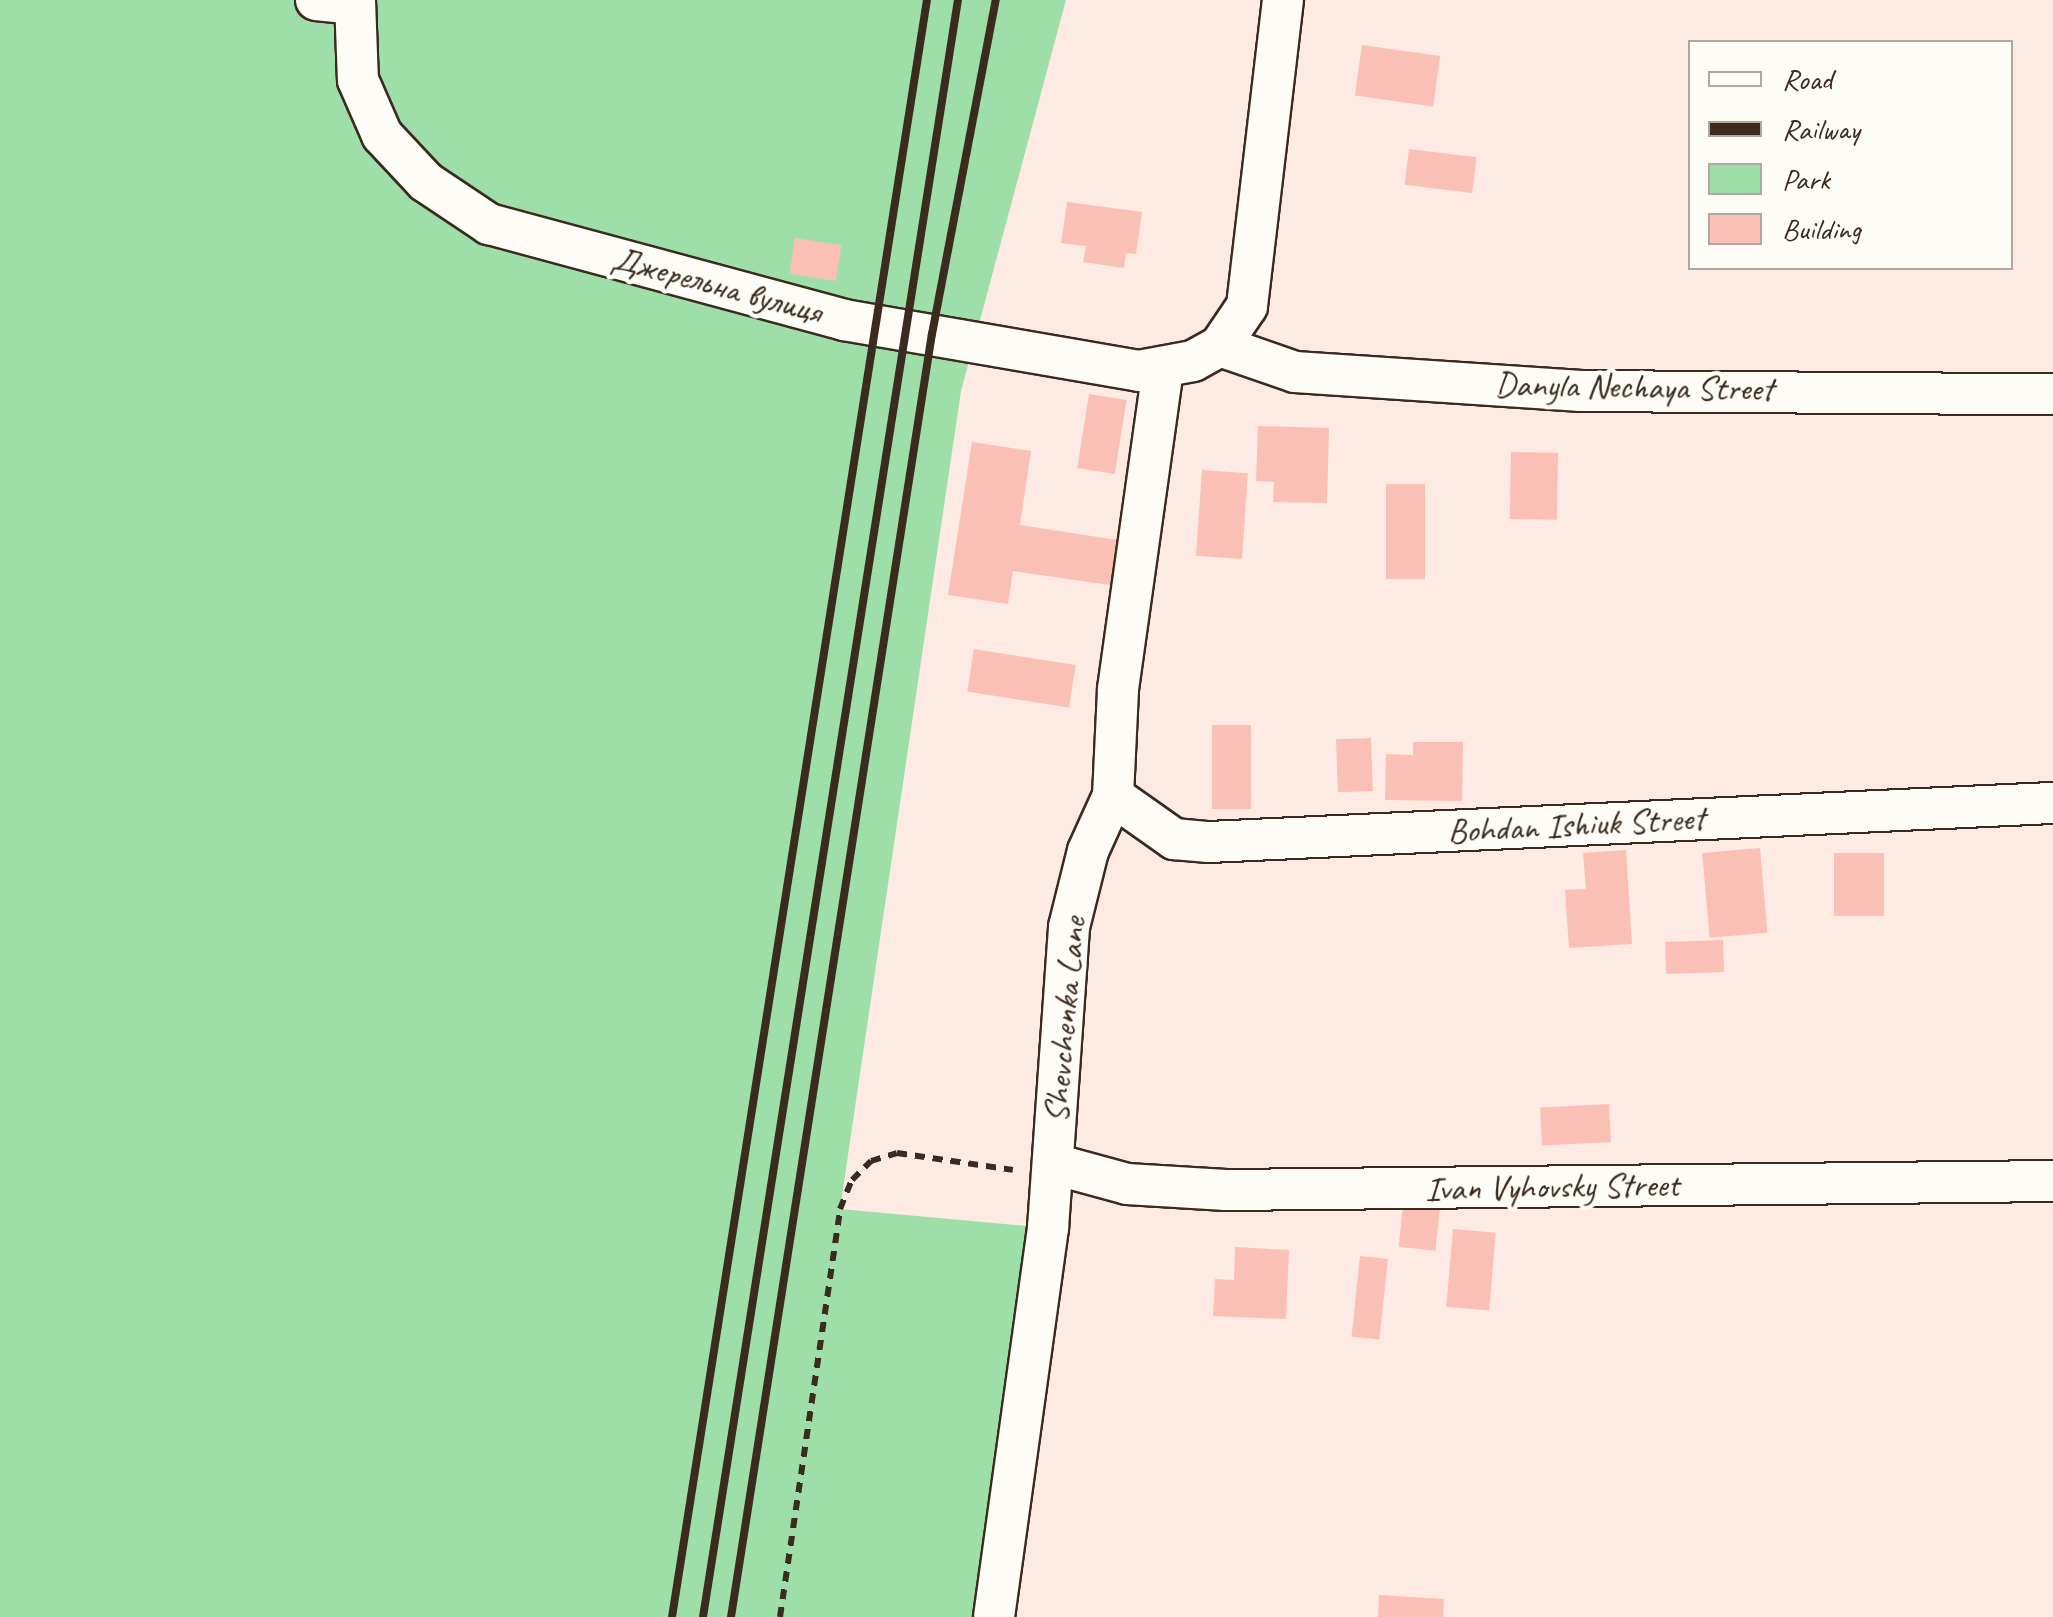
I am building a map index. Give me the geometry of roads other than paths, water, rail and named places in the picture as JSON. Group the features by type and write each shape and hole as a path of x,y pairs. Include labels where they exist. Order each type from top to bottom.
{"street":[{"path":"1220,346 1247,306 1283,0"},
{"name":"Джерельна вулиця","path":"342,1 358,80 382,135 426,182 489,224 844,320 1112,367 1163,368 1220,346"},
{"name":"Danyla Nechaya Street","path":"1220,346 1295,372 1582,391 2053,394"},
{"name":"Shevchenka Lane","path":"994,1617 1054,1164 1068,927 1088,851 1113,796 1118,689 1163,368"},
{"name":"Bohdan Ishiuk Street","path":"1113,796 1174,839 1209,842 2053,803"},
{"name":"Ivan Vyhovsky Street","path":"1054,1164 1126,1184 1226,1190 2053,1181"}],"railway":[{"path":"672,1617 927,0"},
{"path":"703,1617 958,0"},
{"path":"731,1617 932,334 996,0"}]}
